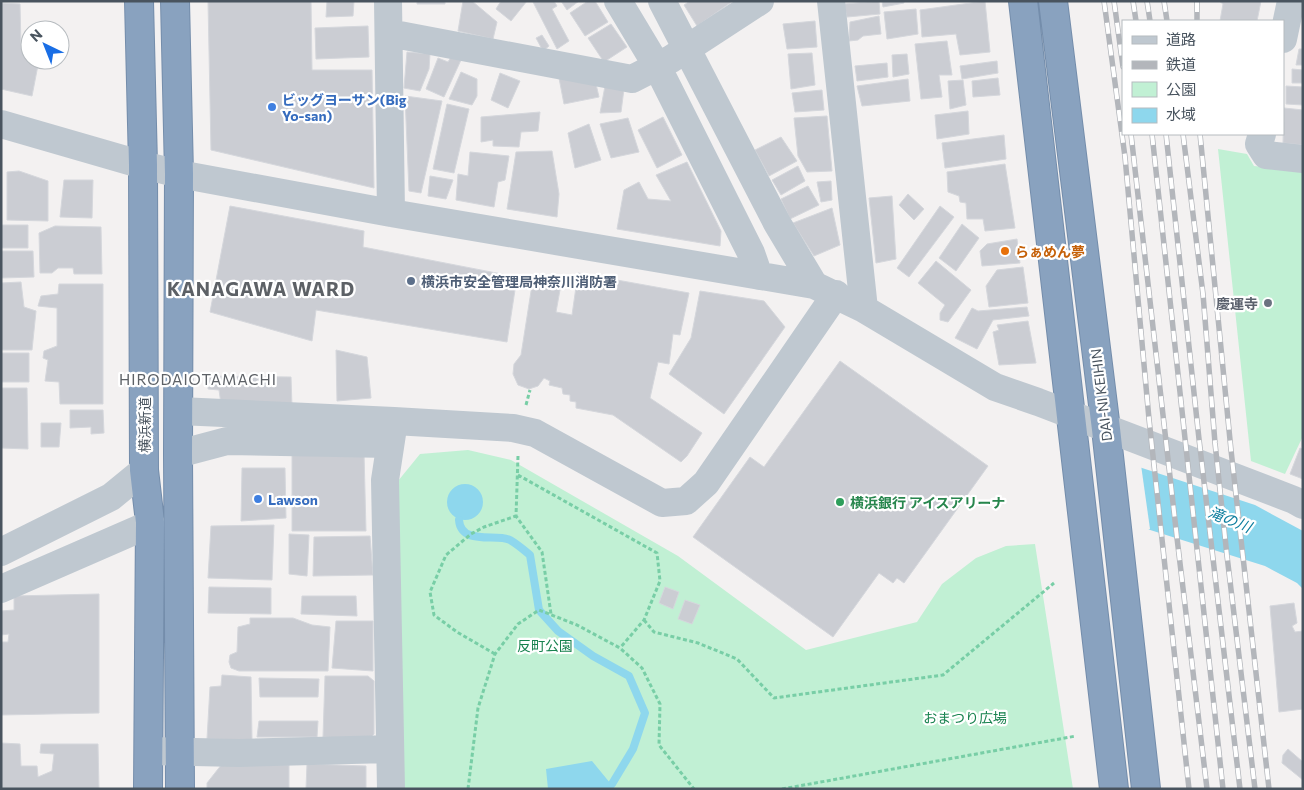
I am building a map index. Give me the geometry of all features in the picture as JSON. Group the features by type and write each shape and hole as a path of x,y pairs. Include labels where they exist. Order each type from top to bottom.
{"highway":[{"name":"横浜新道","path":"139,1 143,165 144,470 150,522 148,789"},
{"path":"175,1 180,174 178,412 180,789"},
{"path":"1023,1 1114,789"},
{"name":"DAI-NI KEIHIN","path":"1053,1 1106,429 1146,789"}],"street":[{"path":"388,1 391,214"},
{"path":"618,1 657,66 751,253 759,276"},
{"path":"662,1 777,223 825,290"},
{"path":"389,33 632,78 687,48 760,1"},
{"path":"831,1 864,309"},
{"path":"1284,34 1291,1"},
{"path":"1,124 180,174 391,214 759,276 825,290 864,309 994,387 1251,483 1303,505"},
{"path":"1262,135 1259,144 1266,156 1303,159"},
{"path":"178,454 227,441 513,428 535,433 662,503 686,501 706,483 825,290"},
{"path":"178,412 392,433"},
{"path":"391,789 384,480 392,433"},
{"path":"1,552 111,497 144,470"},
{"path":"1,589 141,528 150,522"},
{"path":"149,751 390,749"}],"path":[{"path":"526,406 530,390"},
{"path":"519,451 516,516 542,552 551,614"},
{"path":"518,475 657,553 660,581 644,620 620,648"},
{"path":"496,654 457,632 434,615 430,592 446,555 477,530 516,516"},
{"path":"644,620 654,632 698,643 737,659 774,698 943,675 1054,583"},
{"path":"468,789 478,708 496,654 518,624 539,610 577,624 620,648 642,668 660,704 659,745 694,789"},
{"path":"782,789 1076,736"}],"green space":[{"name":"慶運寺","path":"1218,149 1247,154 1254,166 1303,171 1303,436 1285,474 1251,461"},
{"name":"反町公園","path":"468,450 511,460 678,556 806,650 917,622 942,584 976,558 1006,546 1035,544 1073,789 404,789 398,481 420,454"}],"water":[{"name":"滝の川","path":"1139,467 1255,505 1303,531 1303,589 1297,583 1265,566 1147,529"},
{"path":"465,484 472,485 478,489 482,495 482,509 478,515 472,519 465,520 458,519 452,515 448,509 447,502 448,495 452,489 458,485"},
{"path":"592,761 615,789 548,789 546,769"}],"pier":[{"path":"1139,464 1141,465 1150,529 1146,531 1137,467"}],"building":[{"path":"208,1 311,1 312,70 372,70 374,188 211,150"},
{"path":"327,1 354,1 353,16 326,17"},
{"path":"417,1 445,1 445,4 417,4"},
{"path":"463,1 472,1 497,22 493,39 458,31"},
{"path":"501,1 527,1 511,21 496,9"},
{"path":"554,1 557,6 552,9 569,41 557,49 533,2"},
{"path":"561,1 579,1 567,10"},
{"path":"588,1 595,1 608,22 585,36 570,13"},
{"path":"690,1 733,1 697,26 684,5"},
{"path":"879,1 880,14 847,17 844,4"},
{"path":"882,1 904,1 904,3 883,7"},
{"path":"985,1 990,52 960,55 956,34 922,37 920,10"},
{"path":"1219,1 1261,1 1257,20 1220,20 1223,4"},
{"path":"1,3 20,4 20,70 37,70 32,96 1,89"},
{"path":"916,9 918,34 887,39 884,12"},
{"path":"879,16 881,34 863,36 858,40 849,41 850,22"},
{"path":"815,21 817,47 787,49 783,24"},
{"path":"611,24 627,47 604,62 588,38"},
{"path":"368,26 369,57 316,59 315,28"},
{"path":"542,35 549,46 543,51 536,38"},
{"path":"947,41 952,75 939,75 942,97 921,99 915,44"},
{"path":"1299,49 1303,49 1303,65 1296,65"},
{"path":"407,52 430,54 429,69 420,91 404,88"},
{"path":"812,53 815,85 791,89 788,54"},
{"path":"907,54 909,74 893,77 892,55"},
{"path":"451,57 461,60 444,97 426,89 438,58 448,62"},
{"path":"997,61 998,73 962,79 960,66"},
{"path":"887,63 888,77 857,81 855,66"},
{"path":"1292,69 1303,70 1303,83 1292,83"},
{"path":"461,72 477,79 477,96 472,105 449,99"},
{"path":"500,73 520,81 508,108 491,100"},
{"path":"559,78 596,84 599,97 564,104"},
{"path":"998,78 1000,95 973,97 972,81"},
{"path":"908,79 910,101 862,106 857,86"},
{"path":"963,80 966,105 950,109 948,81"},
{"path":"605,86 624,89 621,112 600,113"},
{"path":"1286,86 1303,87 1303,105 1286,104"},
{"path":"822,90 824,110 795,112 792,93"},
{"path":"405,96 442,101 421,193 409,191"},
{"path":"447,104 469,109 454,173 433,169"},
{"path":"1284,108 1303,110 1303,145 1283,143"},
{"path":"968,111 969,134 937,139 935,115"},
{"path":"540,112 538,131 521,132 519,147 493,146 493,140 481,142 481,117"},
{"path":"827,116 832,171 807,172 798,156 794,118"},
{"path":"663,117 682,155 657,168 638,130"},
{"path":"628,118 639,152 611,158 600,124"},
{"path":"589,124 601,160 575,168 568,133"},
{"path":"1004,135 1006,159 945,168 942,143"},
{"path":"781,137 797,161 769,176 755,150"},
{"path":"552,151 559,194 557,217 507,209 516,152"},
{"path":"470,152 509,156 505,180 498,182 494,207 456,200 458,174 468,176"},
{"path":"687,162 721,231 720,246 617,229 624,190 639,182 648,199 671,201 656,175"},
{"path":"1005,164 1015,228 985,231 983,219 967,219 966,203 960,202 959,196 948,192 947,172"},
{"path":"798,166 805,181 781,195 772,180"},
{"path":"19,171 48,181 48,221 7,220 7,172"},
{"path":"430,176 453,180 446,199 428,196"},
{"path":"64,180 93,180 92,218 60,217"},
{"path":"831,181 832,200 821,202 817,182"},
{"path":"808,186 819,205 790,219 781,199"},
{"path":"908,194 924,209 914,220 899,205"},
{"path":"892,196 896,259 876,263 869,198"},
{"path":"230,206 364,231 363,247 517,277 507,342 316,310 312,341 210,312"},
{"path":"940,206 954,217 909,277 897,268"},
{"path":"832,208 840,245 814,256 793,223"},
{"path":"962,224 979,238 956,271 939,258"},
{"path":"1,225 28,225 28,248 1,248"},
{"path":"55,226 101,227 102,274 74,274 73,268 58,268 52,273 40,273 39,233"},
{"path":"1017,239 1020,263 982,266 980,251 987,244"},
{"path":"1,251 33,251 34,277 1,278"},
{"path":"936,261 971,290 948,322 940,320 940,313 945,305 918,283"},
{"path":"1023,267 1028,303 989,307 986,286 997,270"},
{"path":"578,273 689,293 680,335 673,334 669,364 658,362 650,398 702,433 681,462 613,415 576,408 576,402 570,401 570,395 563,394 562,388 549,385 550,381 544,378 538,386 529,389 518,385 513,374 514,364 521,355 532,285 560,290 556,312 572,315"},
{"path":"21,282 24,307 36,311 32,350 1,350 1,283"},
{"path":"59,284 103,284 103,404 60,404 59,382 45,381 48,360 43,358 44,351 57,346 57,308 38,306 41,296 58,294"},
{"path":"700,291 764,301 785,327 724,414 669,374 691,338"},
{"path":"1027,307 1029,316 993,320 977,349 955,338 972,308 978,311"},
{"path":"1028,321 1036,363 999,365 993,332 999,330 997,325"},
{"path":"336,350 367,357 371,398 337,401"},
{"path":"1,353 29,353 29,382 1,382"},
{"name":"横浜銀行 アイスアリーナ","path":"840,361 988,466 904,583 897,578 893,583 879,573 833,637 693,537 750,457 764,467"},
{"path":"209,376 291,377 292,407 221,404 219,390 208,389"},
{"path":"1,388 27,388 28,449 1,448"},
{"path":"70,410 103,410 104,433 91,434 91,427 70,428"},
{"path":"41,423 61,423 59,447 41,447"},
{"path":"1300,448 1303,449 1303,479 1290,474"},
{"path":"292,452 364,452 366,531 292,531"},
{"path":"242,468 285,468 286,518 241,521"},
{"path":"274,525 272,580 208,578 211,526"},
{"path":"289,534 309,535 307,576 289,574"},
{"path":"370,536 373,575 313,576 314,537"},
{"path":"209,587 271,588 271,614 208,613"},
{"path":"665,587 679,592 673,609 659,603"},
{"path":"99,594 99,713 1,715 1,642 8,642 9,634 1,635 1,611 14,610 14,596"},
{"path":"302,596 356,596 357,616 301,614"},
{"path":"685,600 700,605 692,624 678,619"},
{"path":"1294,603 1297,623 1292,626 1295,632 1303,631 1303,709 1279,712 1270,606"},
{"path":"250,618 293,618 312,625 330,627 328,671 239,671 231,668 229,662 230,655 237,652 238,627 250,624"},
{"path":"336,621 373,621 373,671 332,668"},
{"path":"222,675 251,677 252,740 207,739 210,687 221,686"},
{"path":"325,676 368,676 374,681 374,734 368,740 323,737"},
{"path":"259,678 319,679 318,697 260,697"},
{"path":"259,721 318,721 317,737 257,737"},
{"path":"1,743 20,744 21,766 37,766 38,777 52,771 54,754 40,753 41,744 98,744 99,789 1,789"},
{"path":"1288,749 1303,762 1303,780 1282,763 1283,755"},
{"path":"222,764 289,765 289,789 207,789 207,783"},
{"path":"307,764 366,766 366,789 306,789"}],"waterway":[{"path":"459,520 461,528 466,533 473,536 510,540 530,555 539,610 558,631 593,656 629,676 645,713 633,749 612,784"}],"railway":[{"path":"1104,1 1122,135"},
{"path":"1114,1 1122,60"},
{"path":"1133,1 1136,20"},
{"path":"1147,1 1150,20"},
{"path":"1164,1 1167,20"},
{"path":"1197,1 1197,20"},
{"path":"1122,135 1149,419 1189,789"},
{"path":"1131,135 1207,789"},
{"path":"1152,135 1223,789"},
{"path":"1166,135 1240,789"},
{"path":"1183,135 1203,294 1215,443 1255,789"},
{"path":"1200,135 1231,450 1269,789"}],"place":[{"name":"ビッグヨーサン(Big Yo-san)","path":"272,107"},
{"name":"らぁめん夢","path":"1005,251"},
{"name":"横浜市安全管理局神奈川消防署","path":"411,281"},
{"name":"慶運寺","path":"1268,303"},
{"name":"Lawson","path":"258,499"},
{"name":"横浜銀行 アイスアリーナ","path":"840,502"}],"district":[{"name":"KANAGAWA WARD","path":"261,288"},
{"name":"HIRODAIOTAMACHI","path":"198,379"}],"park label":[{"name":"おまつり広場","path":"965,717"}]}
